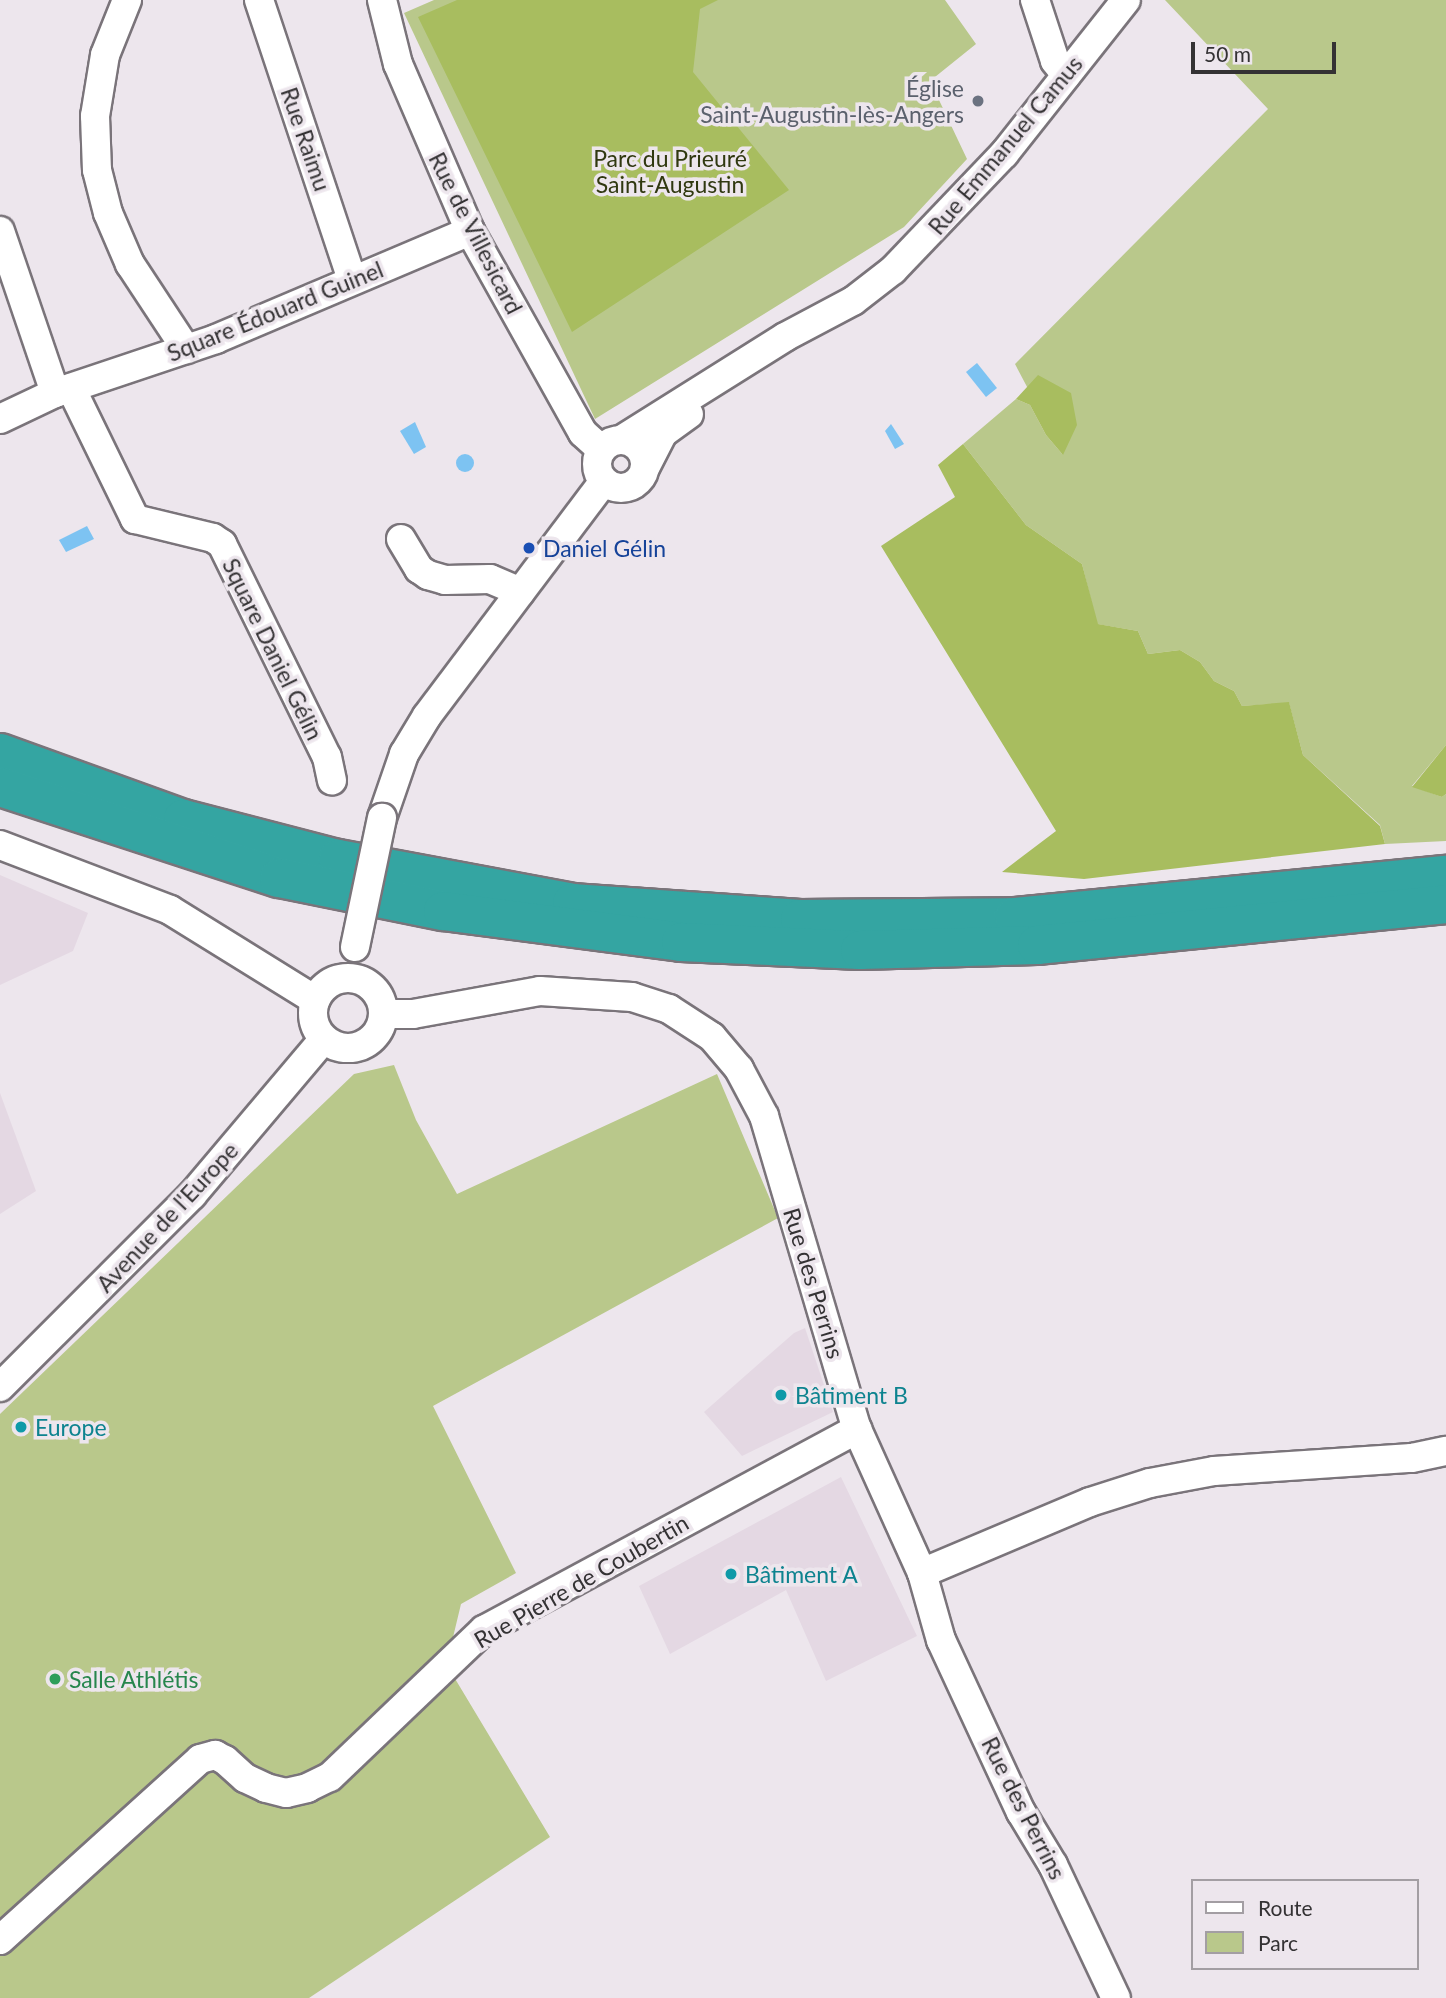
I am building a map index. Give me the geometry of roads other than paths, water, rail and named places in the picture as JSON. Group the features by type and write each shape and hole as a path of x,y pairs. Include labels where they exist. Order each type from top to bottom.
{"highway":[{"path":"0,753 209,825 351,862 572,903 800,919 1001,917 1446,875"},
{"path":"0,787 279,878 443,911 681,942 860,950 1037,944 1446,904"}],"street":[{"path":"127,0 105,55 95,116 97,170 108,213 130,264 186,349"},
{"name":"Rue Raimu","path":"259,0 352,279"},
{"name":"Rue de Villesicard","path":"382,0 413,105 470,232 583,433 611,445"},
{"path":"1035,0 1054,60 1066,75"},
{"name":"Rue Emmanuel Camus","path":"611,445 785,337 807,328 893,270 1004,154 1126,0"},
{"name":"Square Daniel Gélin","path":"0,231 63,390 135,519 213,538 222,544 327,757 332,780"},
{"name":"Square Édouard Guinel","path":"0,419 63,390 186,349 470,232"},
{"name":"Rue Emmanuel Camus","path":"646,466 663,433 792,344 807,328"},
{"path":"611,445 639,447 646,466 632,486 614,488 604,481 597,465 611,445"},
{"path":"355,978 355,947 382,818 410,745 520,592 587,510 604,481"},
{"path":"401,539 419,569 428,575 445,580 490,579 520,592"},
{"path":"0,845 170,910 314,1000"},
{"path":"355,978 373,987 384,1014 375,1035 356,1047 334,1045 324,1039 313,1021 314,1000 335,979 355,978"},
{"name":"Rue des Perrins","path":"384,1014 413,1014 540,991 590,991 669,1009 712,1037 739,1069 764,1116 857,1429 922,1573 941,1640 1021,1812 1053,1865 1116,1998"},
{"name":"Avenue de l'Europe","path":"0,1387 192,1195 324,1039"},
{"name":"Rue Pierre de Coubertin","path":"0,1940 201,1759 215,1755 225,1760 245,1778 266,1788 286,1793 307,1788 330,1777 484,1630 857,1429"},
{"path":"922,1573 1090,1502 1150,1483 1214,1471 1412,1458 1446,1451"}],"water":[{"path":"977,363 997,388 986,397 966,372"},
{"path":"415,422 426,447 414,454 400,431"},
{"path":"891,424 904,444 895,449 885,431"},
{"path":"465,454 471,457 474,463 471,469 465,472 459,469 456,463 459,457"},
{"path":"87,526 94,539 66,552 59,540"}],"place":[{"name":"Église Saint-Augustin-lès-Angers","path":"978,101"},
{"name":"Daniel Gélin","path":"529,548"},
{"name":"Bâtiment B","path":"781,1395"},
{"name":"Europe","path":"21,1427"},
{"name":"Bâtiment A","path":"731,1574"},
{"name":"Salle Athlétis","path":"55,1679"}],"park label":[{"name":"Parc du Prieuré Saint-Augustin","path":"670,171"}]}
